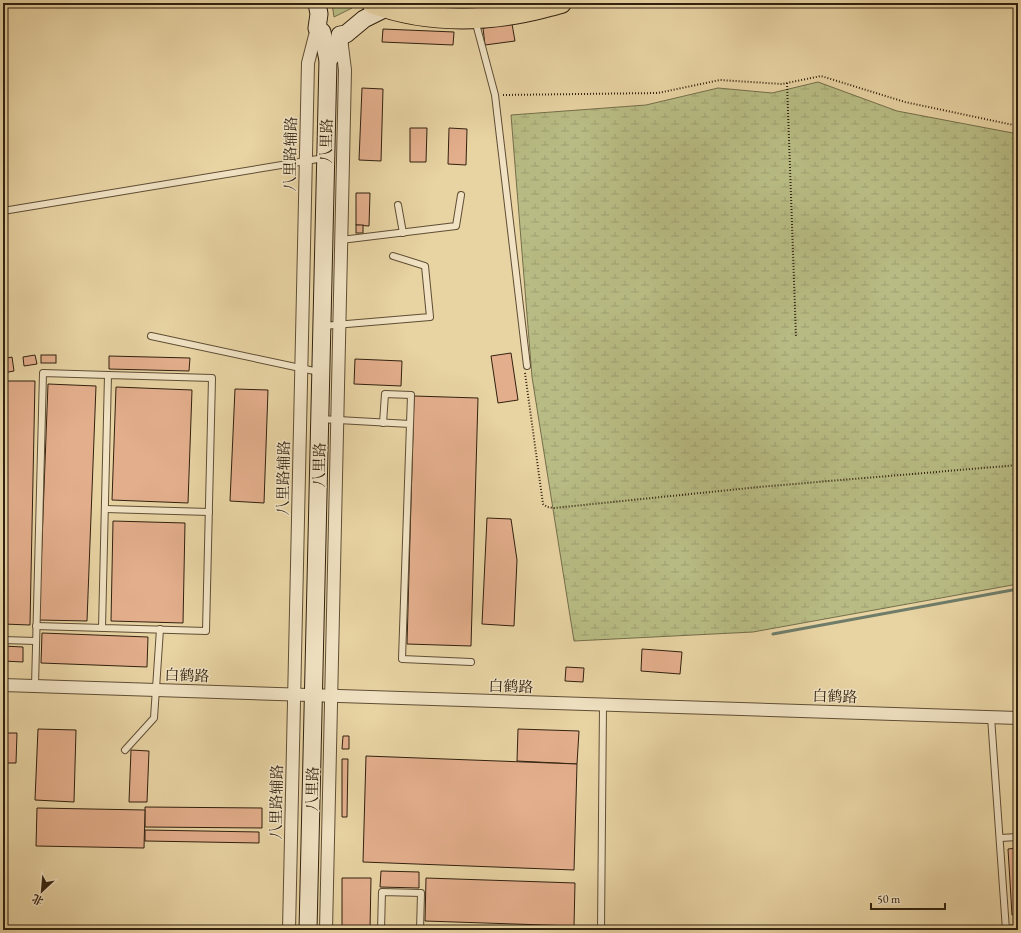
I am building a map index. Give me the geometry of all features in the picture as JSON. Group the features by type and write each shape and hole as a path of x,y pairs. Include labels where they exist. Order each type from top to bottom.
{"highway":[{"path":"379,5 414,14 442,18 474,19 525,12 561,3"}],"main road":[{"name":"八里路","path":"308,930 328,60 322,32 317,28 319,14 317,3"},
{"path":"328,60 336,51 340,43 340,35 346,34 379,5"}],"street":[{"name":"八里路辅路","path":"289,930 308,63 317,28"},
{"path":"326,930 345,70 340,35"},
{"name":"白鹤路","path":"3,685 1018,718"}],"lane":[{"path":"474,19 495,95 527,366"},
{"path":"3,211 326,158"},
{"path":"341,240 403,234 456,226 461,195"},
{"path":"398,205 403,234"},
{"path":"322,326 430,317 425,266 393,256"},
{"path":"151,336 321,372"},
{"path":"35,686 36,626 43,373 212,378 206,631 36,626"},
{"path":"102,628 108,375"},
{"path":"383,423 385,394 411,395 402,659 472,662"},
{"path":"320,419 410,424"},
{"path":"105,509 209,512"},
{"path":"125,750 154,718 160,629"},
{"path":"3,640 36,641"},
{"path":"601,930 603,705"},
{"path":"991,717 1006,930 1018,928"},
{"path":"1000,838 1018,837"},
{"path":"381,930 382,892 421,893 420,930"}],"path":[{"path":"495,95 658,93 720,80 782,84 821,76 905,102 1018,126"},
{"path":"787,83 796,337"},
{"path":"527,366 525,374 543,504 547,508 759,487 1018,465"}],"green space":[{"path":"332,3 347,3 352,8 334,17"},
{"path":"818,82 897,111 1018,134 1018,584 753,632 574,641 532,377 511,115 646,105 718,88 772,93"}],"building":[{"path":"512,24 515,41 485,45 483,28"},
{"path":"383,29 454,32 453,45 382,42"},
{"path":"362,88 383,89 381,161 359,160"},
{"path":"410,128 427,128 426,162 410,162"},
{"path":"449,128 467,129 466,165 448,164"},
{"path":"356,193 370,193 369,226 356,225"},
{"path":"356,225 363,225 363,233 356,233"},
{"path":"511,353 518,400 498,403 491,356"},
{"path":"35,355 37,364 24,366 23,357"},
{"path":"41,355 56,355 56,363 41,363"},
{"path":"109,356 190,358 189,371 109,369"},
{"path":"12,357 14,371 3,373 3,359"},
{"path":"355,359 402,361 401,386 354,384"},
{"path":"3,381 35,381 30,625 3,624"},
{"path":"48,384 96,386 87,621 39,620"},
{"path":"116,387 192,390 188,503 112,500"},
{"path":"235,389 268,390 264,503 230,501"},
{"path":"414,396 478,398 471,646 407,644"},
{"path":"487,518 511,519 517,560 514,626 482,624"},
{"path":"113,521 185,523 183,623 111,621"},
{"path":"42,633 148,637 147,667 41,663"},
{"path":"3,646 23,647 23,662 3,661"},
{"path":"642,649 682,652 680,674 641,671"},
{"path":"566,667 584,668 583,682 565,681"},
{"path":"38,729 76,730 74,802 35,800"},
{"path":"518,729 579,731 577,764 517,761"},
{"path":"3,733 17,733 16,763 3,763"},
{"path":"343,736 349,736 349,749 342,749"},
{"path":"131,750 149,751 147,802 129,802"},
{"path":"366,756 577,764 574,870 363,862"},
{"path":"342,759 348,759 347,817 342,817"},
{"path":"145,807 262,808 262,828 145,827"},
{"path":"37,808 145,810 144,848 36,846"},
{"path":"145,830 259,832 259,843 145,841"},
{"path":"1018,848 1018,914 1012,915 1008,849"},
{"path":"381,871 419,872 419,888 380,887"},
{"path":"342,878 371,878 370,930 342,930"},
{"path":"426,878 575,883 574,926 425,921"}],"waterway":[{"path":"773,634 1018,589"}]}
